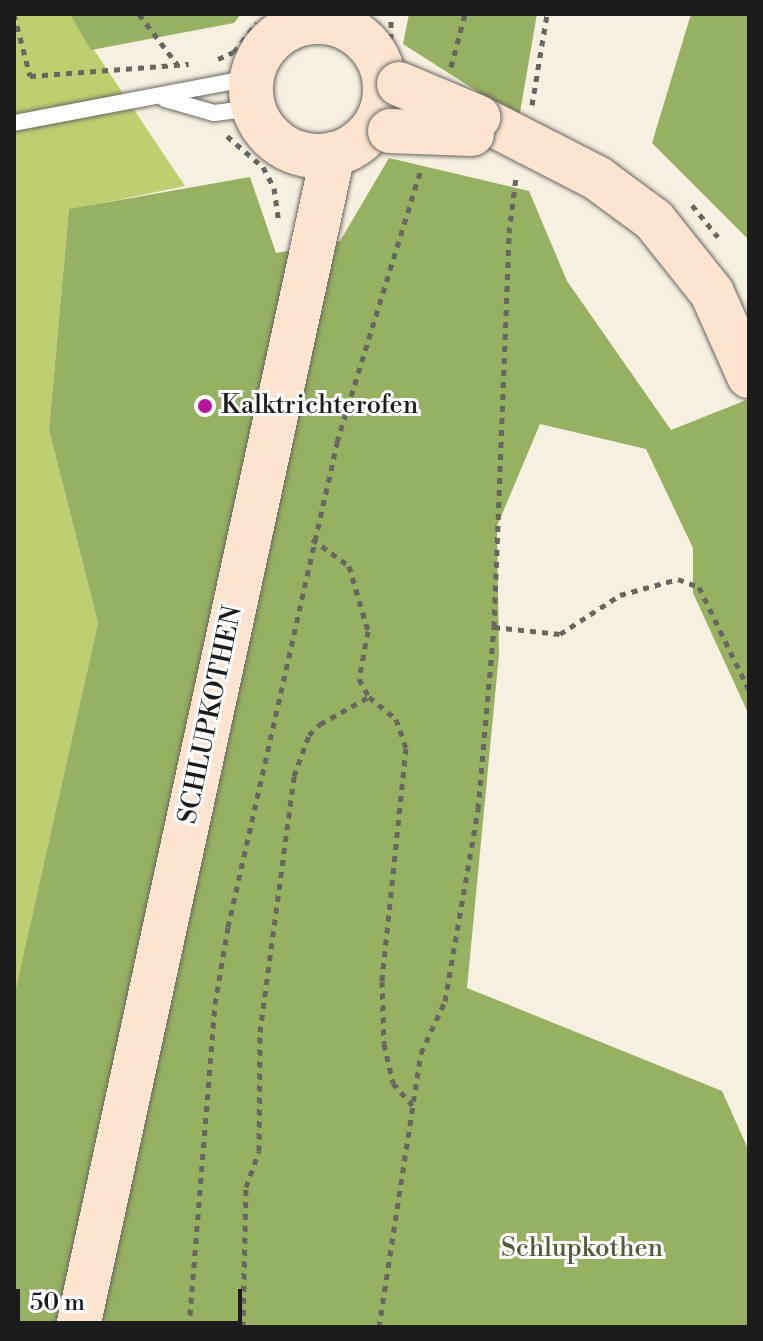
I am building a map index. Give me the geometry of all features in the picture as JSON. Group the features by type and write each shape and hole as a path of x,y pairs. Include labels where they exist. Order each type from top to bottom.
{"main road":[{"path":"475,126 384,48 296,20 260,54 252,93 276,142 347,142 475,126 526,126 654,220 712,293 749,376"},
{"path":"347,142 384,99 384,48"},
{"name":"SCHLUPKOTHEN","path":"78,1327 302,289 300,182 347,142"}],"lane":[{"path":"164,99 214,113 252,93"},
{"path":"14,123 164,99 252,93"}],"path":[{"path":"14,14 30,76 199,63"},
{"path":"139,14 178,65"},
{"path":"455,54 465,14"},
{"path":"379,1327 421,1053 445,1001 473,839 494,627 509,233 547,14"},
{"path":"210,62 296,20"},
{"path":"189,1327 215,1004 312,539 352,389 423,163"},
{"path":"312,539 349,566 362,599 368,647 359,679 369,697 396,719 406,748 382,981 384,1044 393,1083 413,1106"},
{"path":"494,627 560,634 620,595 678,579 699,587 749,690"},
{"path":"243,1327 246,1187 259,1151 260,1032 294,776 309,735 320,724 369,697"}],"green space":[{"path":"14,14 70,14 185,186 69,210 49,430 98,623 14,996"},
{"path":"70,14 241,14 234,23 91,50"},
{"path":"409,14 537,14 519,118 403,44"},
{"path":"691,14 749,14 749,240 652,143"},
{"name":"Schlupkothen","path":"389,158 529,191 567,281 671,430 749,399 749,715 693,593 693,548 646,449 540,424 497,526 499,654 467,988 722,1091 749,1151 749,1327 14,1327 14,996 98,623 49,430 69,209 250,177 276,253 340,241"}],"place":[{"name":"Kalktrichterofen","path":"205,406"}]}
